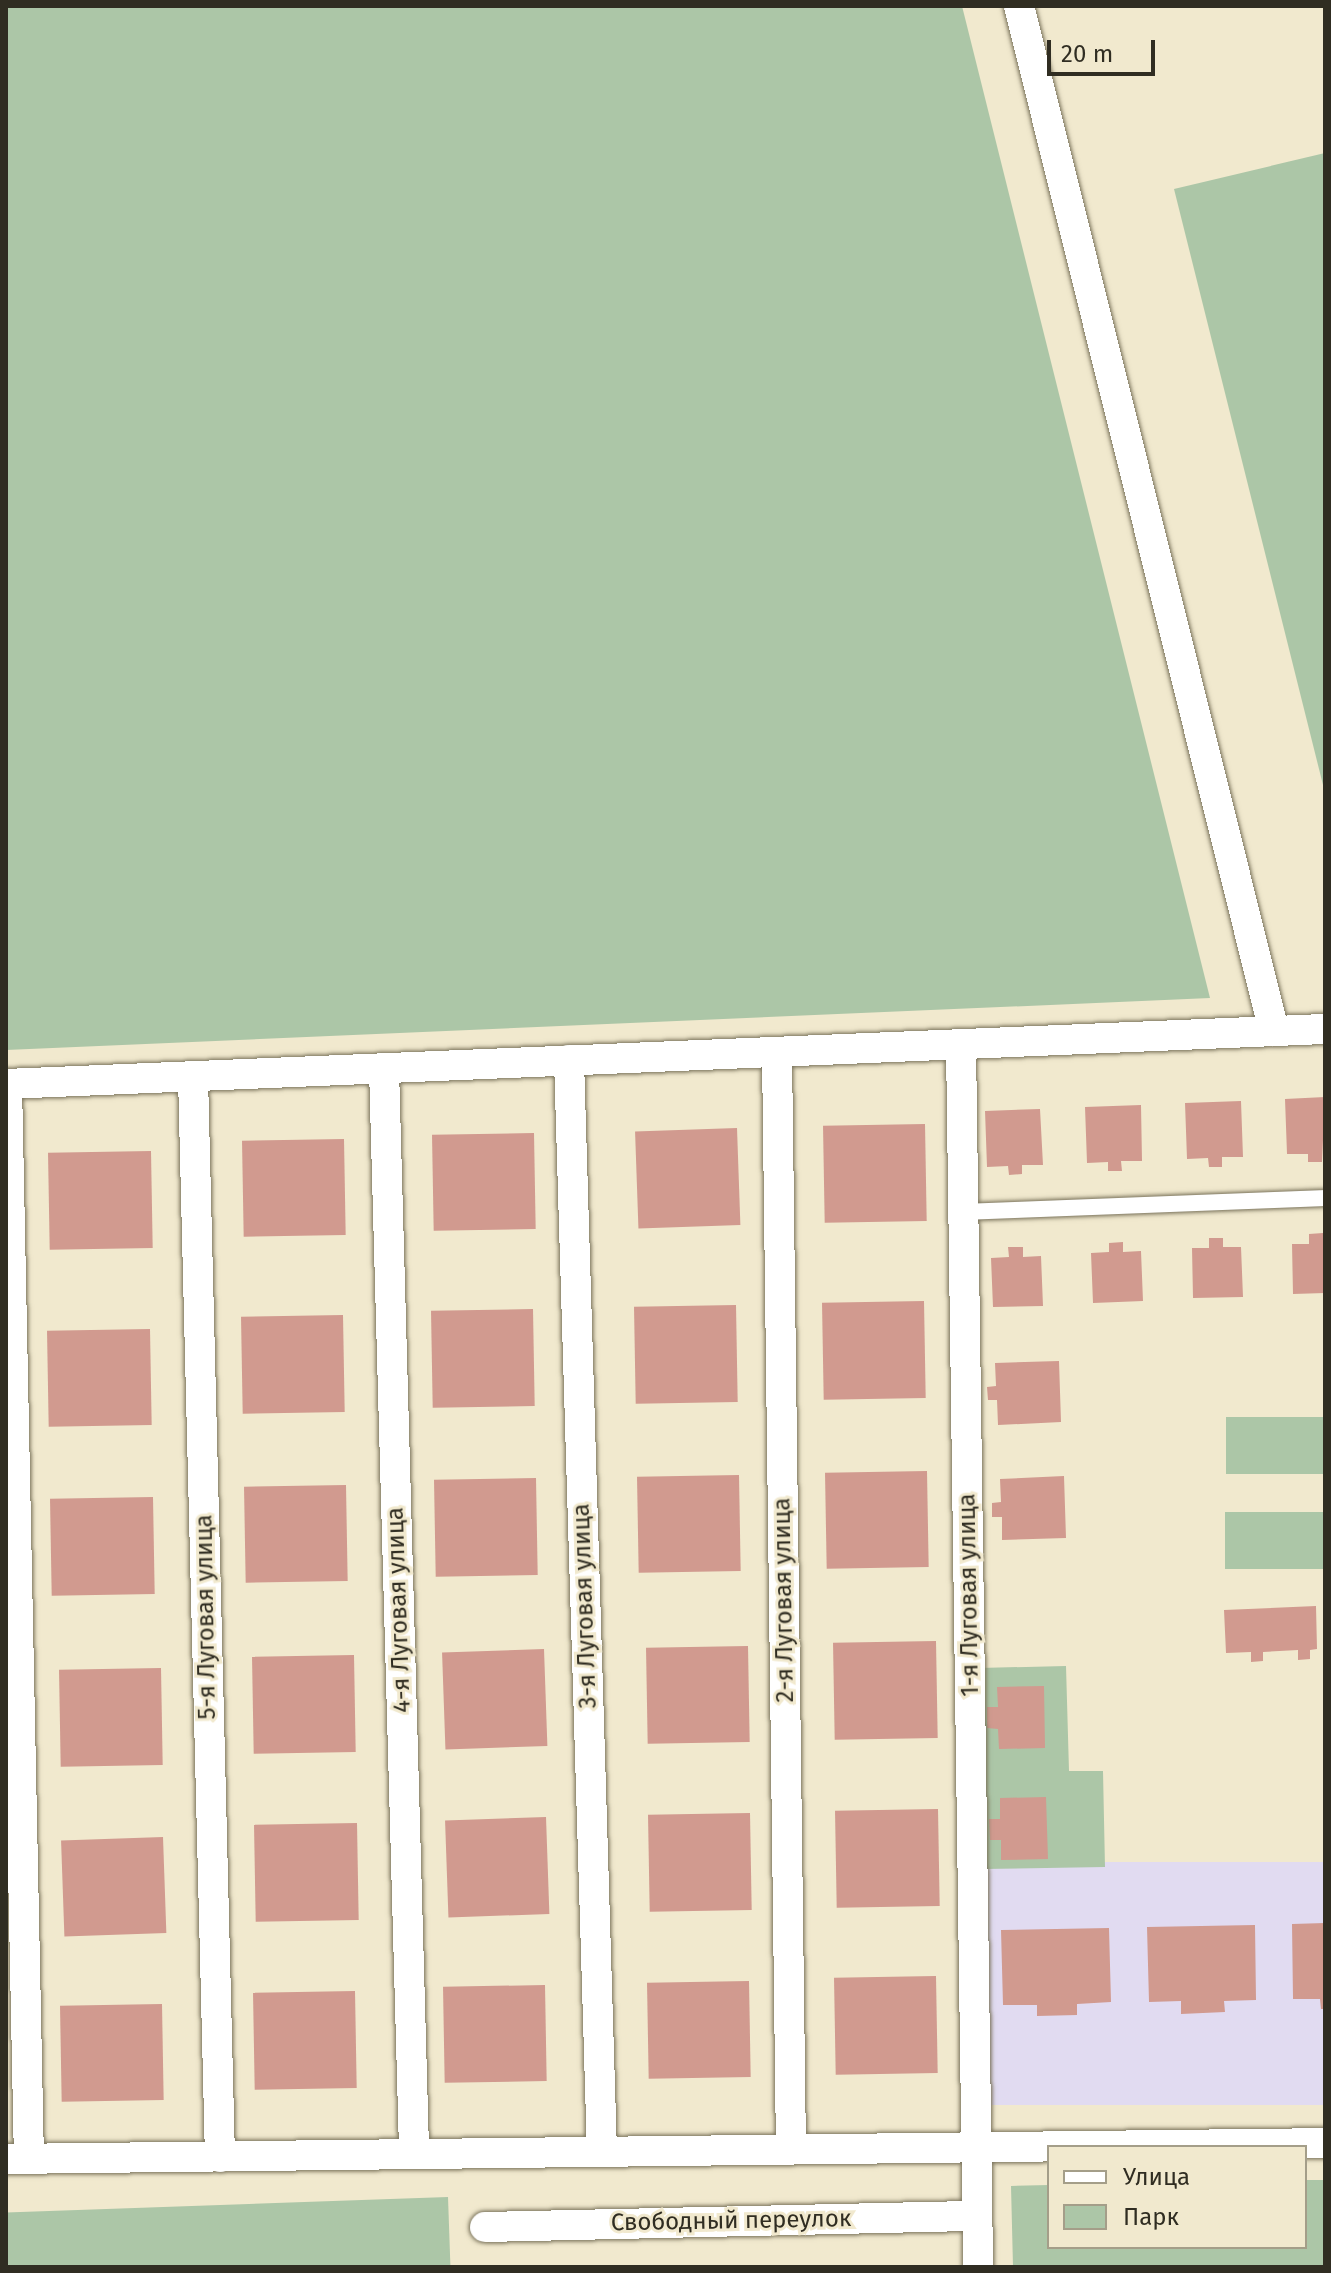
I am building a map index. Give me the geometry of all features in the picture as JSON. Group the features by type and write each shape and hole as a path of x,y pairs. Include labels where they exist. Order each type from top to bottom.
{"street":[{"path":"1019,6 1274,1031"},
{"path":"1047,2146 17,2158 7,1084 1325,1029"},
{"name":"1-я Луговая улица","path":"961,1044 978,2267"},
{"name":"2-я Луговая улица","path":"777,1052 791,2149"},
{"name":"3-я Луговая улица","path":"569,1060 602,2151"},
{"name":"4-я Луговая улица","path":"384,1068 414,2152"},
{"name":"5-я Луговая улица","path":"193,1076 220,2157"},
{"path":"1150,2145 1325,2143"},
{"name":"Свободный переулок","path":"485,2227 977,2216"}],"lane":[{"path":"964,1212 1325,1198"}],"shaded area":[{"path":"983,1862 1325,1862 1325,2105 983,2105"}],"green space":[{"path":"6,6 962,6 1210,998 6,1050"},
{"path":"1325,153 1325,793 1174,189"},
{"path":"1226,1417 1325,1417 1325,1474 1226,1474"},
{"path":"1225,1512 1325,1512 1325,1569 1225,1569"},
{"path":"1066,1666 1069,1771 1103,1771 1105,1867 983,1869 979,1668"},
{"path":"1307,2180 1325,2180 1325,2267 1013,2267 1011,2186 1047,2185 1047,2249 1307,2249"},
{"path":"448,2197 450,2267 8,2267 6,2212"}],"building":[{"path":"1325,1097 1322,1162 1308,1162 1308,1154 1287,1154 1285,1099"},
{"path":"1241,1101 1243,1157 1222,1157 1222,1167 1209,1167 1208,1158 1187,1159 1185,1103"},
{"path":"1141,1105 1142,1161 1121,1161 1122,1171 1108,1171 1108,1162 1087,1163 1085,1107"},
{"path":"1040,1109 1043,1165 1022,1165 1022,1174 1009,1175 1008,1166 987,1167 985,1111"},
{"path":"925,1124 927,1221 825,1223 823,1126"},
{"path":"737,1128 740,1225 638,1229 635,1132"},
{"path":"534,1133 536,1229 434,1231 432,1135"},
{"path":"344,1139 346,1235 244,1237 242,1141"},
{"path":"151,1151 153,1248 50,1250 48,1153"},
{"path":"1323,1233 1325,1293 1293,1294 1292,1244 1309,1244 1309,1234"},
{"path":"1209,1238 1223,1238 1223,1247 1241,1247 1243,1297 1193,1298 1192,1248 1209,1248"},
{"path":"1123,1242 1123,1252 1141,1251 1143,1301 1093,1303 1091,1253 1109,1252 1109,1243"},
{"path":"1008,1247 1023,1247 1023,1257 1041,1256 1043,1306 993,1307 991,1258 1009,1257"},
{"path":"924,1301 926,1398 824,1400 822,1303"},
{"path":"736,1305 738,1402 636,1404 634,1307"},
{"path":"533,1309 535,1406 433,1408 431,1311"},
{"path":"343,1315 345,1412 243,1414 241,1317"},
{"path":"150,1329 152,1425 49,1427 47,1331"},
{"path":"1059,1361 1061,1422 998,1425 997,1400 988,1400 987,1387 996,1386 995,1363"},
{"path":"927,1471 929,1567 827,1569 825,1473"},
{"path":"739,1475 741,1571 639,1573 637,1477"},
{"path":"1064,1476 1066,1538 1002,1540 1002,1517 992,1517 992,1503 1001,1502 1000,1479"},
{"path":"536,1478 538,1575 436,1577 434,1480"},
{"path":"346,1485 348,1581 246,1583 244,1487"},
{"path":"153,1497 155,1594 52,1596 50,1499"},
{"path":"1316,1606 1317,1649 1310,1650 1310,1659 1298,1660 1298,1650 1263,1652 1263,1661 1251,1662 1251,1652 1226,1653 1224,1610"},
{"path":"936,1641 938,1738 835,1740 833,1643"},
{"path":"748,1646 750,1742 648,1744 646,1648"},
{"path":"544,1649 547,1746 445,1750 442,1653"},
{"path":"354,1655 356,1752 254,1754 252,1657"},
{"path":"161,1668 163,1765 61,1767 59,1670"},
{"path":"1044,1686 1045,1748 999,1749 998,1729 987,1728 987,1707 998,1707 997,1687"},
{"path":"1046,1797 1048,1859 1001,1860 1001,1840 990,1840 989,1819 1000,1819 1000,1798"},
{"path":"938,1809 940,1906 837,1908 835,1811"},
{"path":"750,1813 752,1910 650,1912 648,1815"},
{"path":"546,1817 549,1914 448,1917 445,1821"},
{"path":"357,1823 359,1920 256,1922 254,1825"},
{"path":"163,1837 166,1933 64,1937 61,1841"},
{"path":"1325,1923 1325,2009 1321,2009 1320,1999 1293,1999 1292,1924"},
{"path":"1255,1925 1256,2000 1224,2001 1225,2012 1181,2014 1181,2001 1149,2002 1147,1927"},
{"path":"1109,1928 1111,2002 1077,2004 1077,2015 1037,2016 1037,2005 1003,2005 1001,1930"},
{"path":"936,1976 938,2073 836,2075 834,1978"},
{"path":"749,1981 751,2077 649,2079 647,1983"},
{"path":"545,1985 547,2081 445,2083 443,1987"},
{"path":"355,1991 357,2088 255,2090 253,1993"},
{"path":"162,2004 164,2100 62,2102 60,2006"}]}
